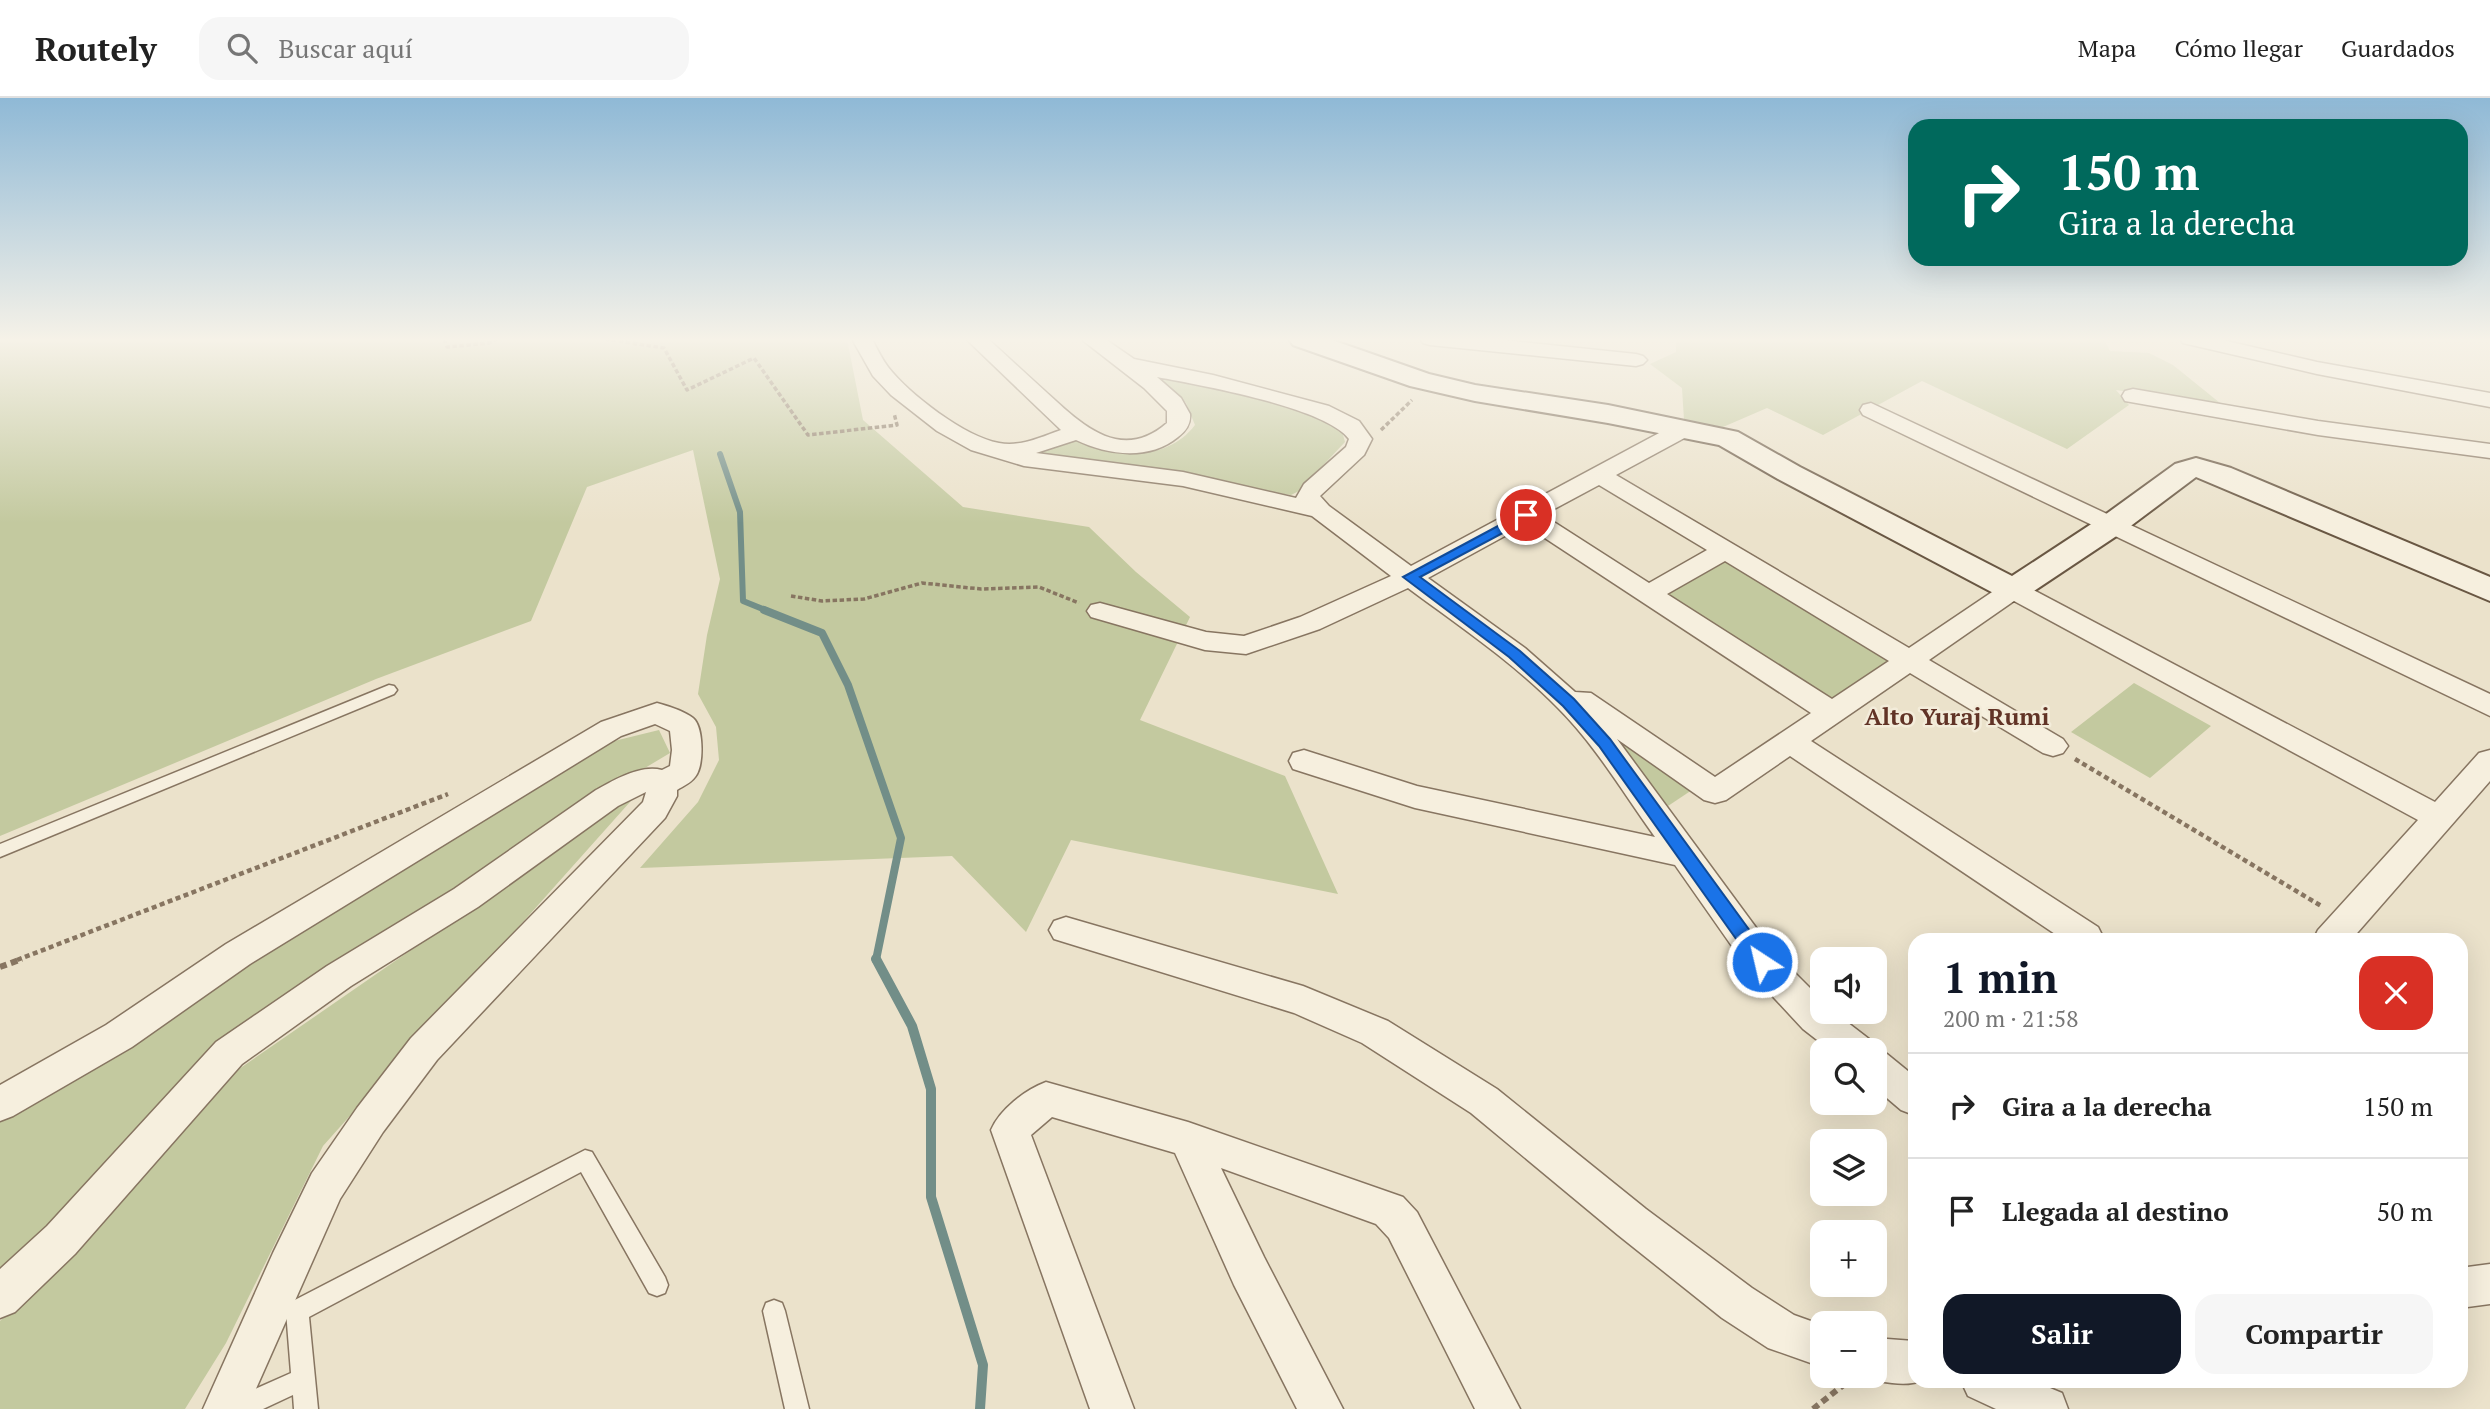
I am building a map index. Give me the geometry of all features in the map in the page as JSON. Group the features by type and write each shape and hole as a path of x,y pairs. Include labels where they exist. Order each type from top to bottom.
{"street":[{"path":"912,400 973,443 1024,458 1183,479 1320,511"},
{"path":"1042,400 1077,432 1115,446 1130,447 1164,438 1176,428 1180,418 1177,408 1169,400"},
{"path":"1282,400 1321,411 1351,426 1361,439 1356,450 1312,489 1307,497 1320,511 1514,654 1715,792 2113,524 2186,470 2196,467 2220,474 2490,590"},
{"path":"1520,400 1728,438 2440,818"},
{"path":"2157,400 2318,428 2490,451"},
{"path":"1871,410 2490,706"},
{"path":"1100,611 1205,641 1246,645 1310,623 1410,577 1682,430"},
{"path":"1008,452 1028,449 1077,432"},
{"path":"1601,476 2053,746"},
{"path":"1526,515 1832,713"},
{"path":"1648,594 1726,550"},
{"path":"1514,654 1569,702 1604,743 1762,962 1816,1018 1841,1038"},
{"path":"0,1104 119,1036 238,954 611,729 657,713 684,726 687,750 684,771 661,785"},
{"path":"1791,742 2080,933"},
{"path":"1304,761 1415,797 1687,856"},
{"path":"2339,931 2490,761"},
{"path":"0,1297 61,1240 229,1054 339,976 466,898 607,798 642,780 654,779 661,785 662,796 654,810 425,1049 370,1120 326,1186 225,1409"},
{"path":"1066,930 1303,1001 1375,1032 1484,1101 1632,1222 1737,1303 1783,1333 1810,1342"},
{"path":"1887,1076 1908,1093"},
{"path":"1112,1409 1010,1130 1046,1099 1188,1139 1389,1210 1403,1225 1498,1409"},
{"path":"1188,1139 1249,1271 1321,1409"},
{"path":"2468,1287 2490,1284"},
{"path":"1887,1360 1908,1362"},
{"path":"1999,1388 2046,1409"}],"lane":[{"path":"0,851 389,690"},
{"path":"306,1409 297,1311 585,1158 657,1285"},
{"path":"774,1311 797,1409"},
{"path":"236,1409 303,1379"}],"path":[{"path":"784,400 808,435 897,425 891,400"},
{"path":"1361,439 1378,433 1412,400"},
{"path":"791,596 822,601 864,599 922,583 981,589 1039,587 1100,611"},
{"path":"2053,746 2339,931"},
{"path":"0,967 460,789"},
{"path":"1813,1409 1840,1388"}],"green space":[{"path":"0,400 859,400 863,420 963,507 1089,527 1136,572 1190,617 1140,720 1285,776 1338,894 1071,840 1026,932 952,856 640,868 698,802 719,760 716,727 698,694 707,635 720,579 693,450 587,487 531,621 376,679 0,836"},
{"path":"1182,400 1263,400 1326,420 1342,431 1345,442 1299,491 1291,495 1033,454 1077,440 1092,446 1124,452 1140,453 1170,446 1195,425"},
{"path":"1683,400 1887,400 1823,435 1767,408 1723,427 1684,420"},
{"path":"1963,400 2125,400 2129,405 2067,449"},
{"path":"2181,400 2217,400 2225,407"},
{"path":"1725,557 1894,658 1831,700 1662,593"},
{"path":"2134,683 2211,726 2150,778 2071,732"},
{"path":"1599,721 1695,788 1668,806"},
{"path":"659,730 670,753 563,817 252,1024 0,1275 0,1115 606,743"},
{"path":"638,793 323,1146 226,1343 185,1409 0,1409 0,1321 126,1195 239,1069"}],"waterway":[{"path":"720,454 740,512 743,601 768,611"},
{"path":"764,610 822,633 848,685 901,838 876,959"},
{"path":"876,959 912,1026 931,1089 931,1197 983,1365 980,1409"}],"district":[{"name":"Alto Yuraj Rumi","path":"1957,716"}],"route":[{"path":"1526,515 1410,577 1514,654 1569,702 1604,743 1762,962"}]}
